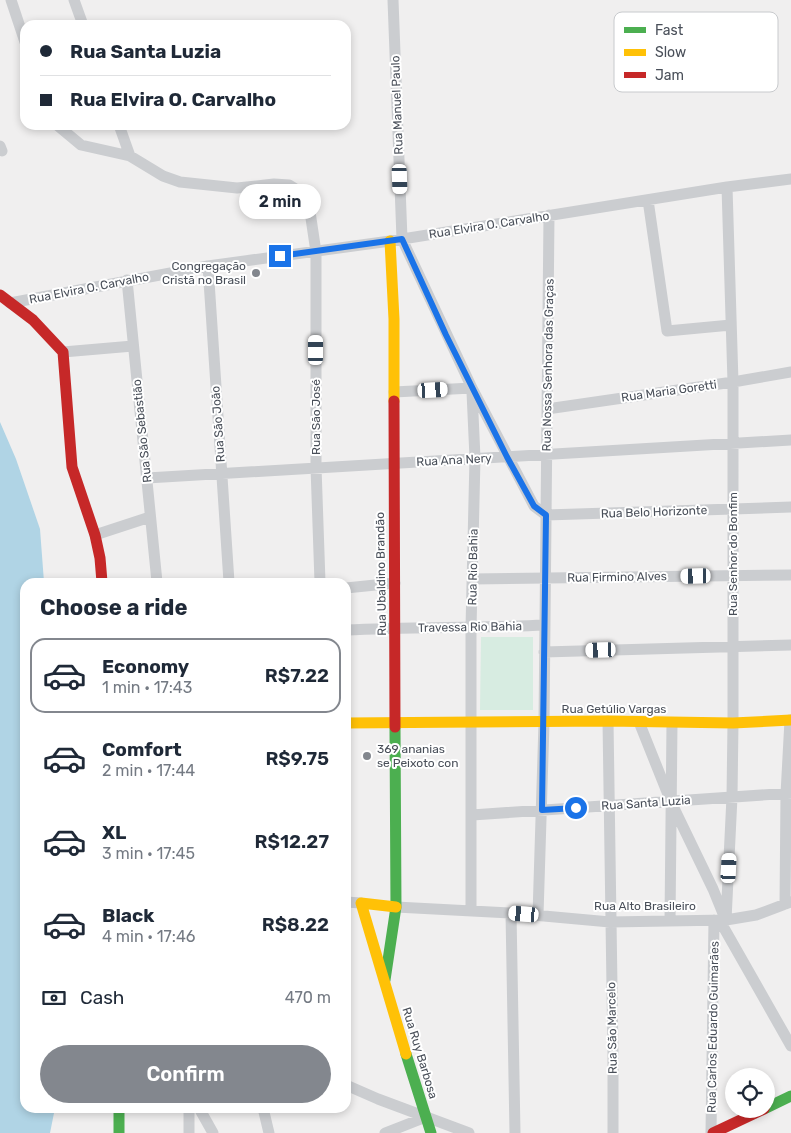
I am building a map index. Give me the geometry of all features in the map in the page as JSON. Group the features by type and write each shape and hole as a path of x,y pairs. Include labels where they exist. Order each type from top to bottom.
{"street":[{"path":"11,0 20,27"},
{"path":"74,0 81,20"},
{"name":"Rua Manuel Paulo","path":"393,0 402,239"},
{"name":"Rua São José","path":"63,130 81,145 130,156 163,176 180,182 237,188 274,184 289,185 297,190 309,205 316,252 316,467 320,578"},
{"path":"121,130 130,156"},
{"name":"Rua Elvira O. Carvalho","path":"10,303 208,266 390,241 727,187 791,179"},
{"name":"Rua Senhor do Bonfim","path":"720,920 732,797 733,723 733,382 727,187"},
{"path":"648,200 667,331 731,325"},
{"name":"Rua Nossa Senhora das Graças","path":"538,915 544,723 549,215"},
{"name":"Rua Rio Bahia","path":"402,239 472,388 475,458 471,628 471,911"},
{"name":"Rua Ubaldino Brandão","path":"390,241 394,319 396,907"},
{"name":"Rua São João","path":"208,266 228,578"},
{"name":"Rua São Sebastião","path":"127,280 157,578"},
{"path":"0,294 33,320 63,352 72,467 94,535 100,558 102,578"},
{"path":"63,352 134,346"},
{"name":"Rua Maria Goretti","path":"547,409 791,372"},
{"path":"394,392 472,388 534,506 546,515"},
{"name":"Rua Ana Nery","path":"147,478 791,440"},
{"name":"Rua Belo Horizonte","path":"546,515 791,507"},
{"path":"94,535 150,517"},
{"name":"Rua Firmino Alves","path":"472,579 791,575"},
{"path":"351,587 395,583"},
{"name":"Travessa Rio Bahia","path":"351,630 396,627 471,628 545,625"},
{"path":"544,652 791,645"},
{"path":"788,903 790,720"},
{"name":"Rua Getúlio Vargas","path":"351,723 733,723 790,720"},
{"name":"Rua São Marcelo","path":"608,722 613,1133"},
{"path":"639,722 671,802 713,889 720,920 791,1046"},
{"path":"670,921 672,723"},
{"name":"Rua Santa Luzia","path":"472,815 789,793"},
{"name":"Rua Alto Brasileiro","path":"351,902 396,907 538,915 610,922 720,920 756,915 788,903"},
{"name":"Rua Ruy Barbosa","path":"361,903 385,980 399,1034 431,1133"},
{"name":"Rua Ruy Barbosa","path":"385,980 396,907"},
{"path":"511,913 514,1133"},
{"name":"Rua Carlos Eduardo Guimarães","path":"712,1133 720,920"},
{"path":"351,1087 469,1133"},
{"path":"775,1103 791,1096"},
{"path":"119,1113 119,1133"},
{"path":"189,1113 189,1133"},
{"path":"202,1113 212,1133"},
{"path":"264,1113 269,1133"},
{"path":"385,1133 426,1117"},
{"path":"712,1133 744,1118"}],"green space":[{"path":"481,637 533,637 533,710 480,710"}],"water":[{"path":"0,422 16,459 40,529 44,578 20,578 20,1113 54,1113 50,1133 0,1133"}],"traffic: fast":[{"path":"385,980 396,907 395,727"},
{"path":"406,1054 431,1133"},
{"path":"775,1104 791,1096"},
{"path":"119,1113 119,1133"}],"traffic: slow":[{"path":"390,241 394,319 394,401"},
{"path":"351,723 608,721 733,723 791,720"},
{"path":"396,907 361,903 406,1054"}],"traffic: jam":[{"path":"0,295 33,320 63,352 72,467 95,535 102,578"},
{"path":"394,401 395,727"},
{"path":"713,1133 745,1118"}],"place":[{"name":"Congregação Cristã no Brasil","path":"256,273"},
{"name":"369 ananias se Peixoto con","path":"367,756"}],"route":[{"path":"280,256 402,239 446,335 507,457 531,502 546,515 542,810 576,808"}]}
